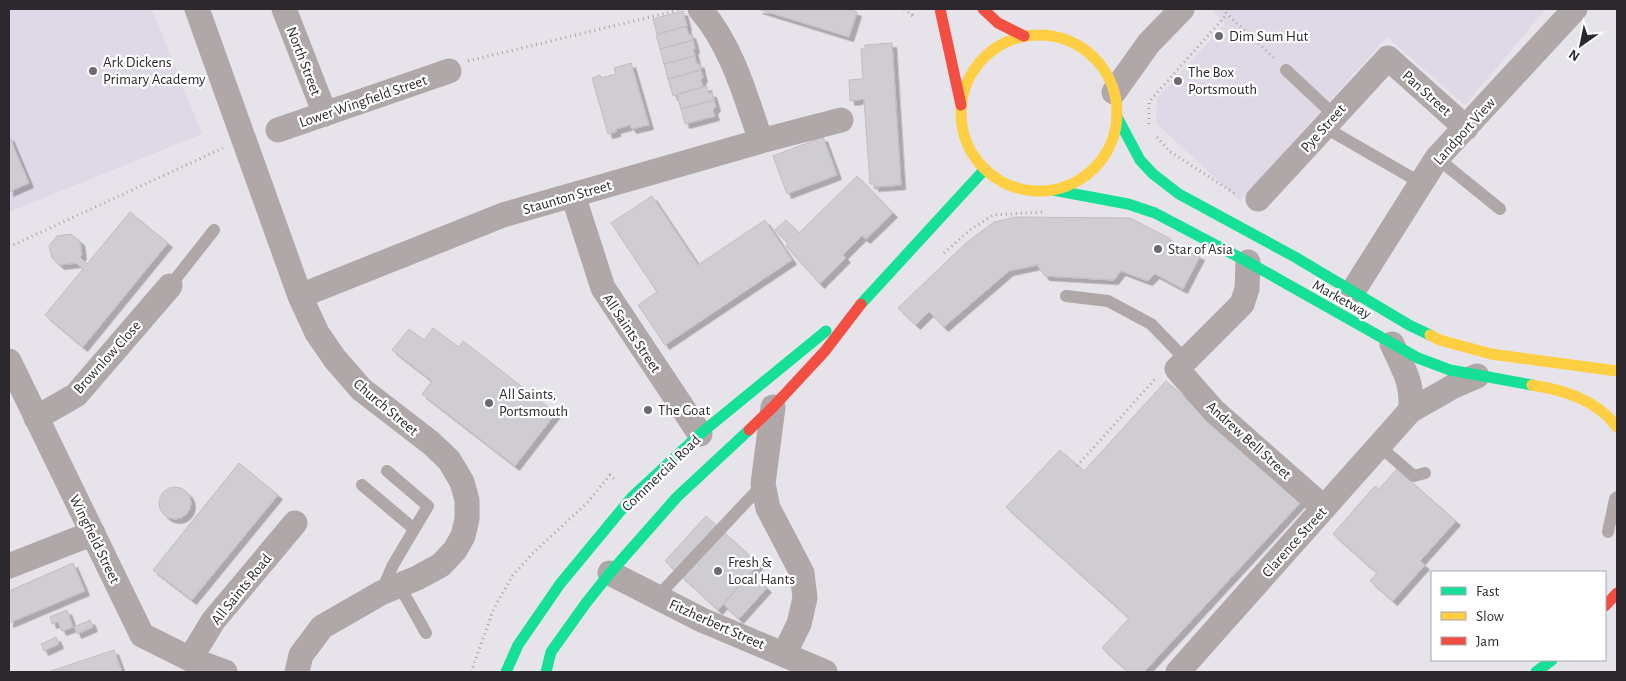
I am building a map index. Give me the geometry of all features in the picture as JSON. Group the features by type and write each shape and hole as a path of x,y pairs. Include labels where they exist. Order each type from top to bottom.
{"main road":[{"path":"940,9 961,105 962,128 970,150 985,169 1005,183 1028,190 1053,190 1077,181 1098,165 1111,142 1117,117 1114,92 1107,74 1095,59 1080,46 1062,38 1043,35 1024,36 1000,45 981,60 968,81 961,105"},
{"path":"983,9 998,24 1024,36"},
{"name":"Marketway","path":"1117,117 1140,160 1153,174 1180,194 1295,257 1409,325 1440,340 1491,354 1617,371"},
{"name":"Commercial Road","path":"546,672 551,652 610,573 678,498 773,407 825,351 856,310 985,169"},
{"name":"Marketway","path":"1053,190 1128,204 1155,213 1248,262 1418,358 1450,370 1553,388 1584,399 1617,427"},
{"name":"Commercial Road","path":"506,672 518,645 566,577 632,497 700,434 813,340 856,310"},
{"path":"1606,605 1617,593"},
{"path":"1536,672 1551,661"}],"street":[{"name":"Church Street","path":"197,9 300,296 317,332 335,359 361,389 431,443 449,460 462,482 467,500 467,519 463,536 456,550 441,565 390,589 322,627 300,655 297,672"},
{"name":"North Street","path":"284,9 325,114"},
{"path":"700,9 716,30 732,59 762,141"},
{"path":"1114,92 1149,43 1182,9"},
{"name":"Landport View","path":"1353,291 1437,158 1575,9"},
{"name":"Pan Street","path":"1388,58 1466,128"},
{"name":"Pye Street","path":"1248,198 1329,121 1388,58"},
{"name":"Lower Wingfield Street","path":"278,130 449,71"},
{"name":"Staunton Street","path":"300,296 503,215 841,120"},
{"name":"All Saints Street","path":"573,195 602,288 700,434"},
{"path":"1181,364 1242,304 1248,288 1248,262"},
{"name":"Brownlow Close","path":"36,418 76,395 170,286"},
{"path":"1392,344 1411,390 1412,402 1410,411"},
{"name":"Wingfield Street","path":"9,361 142,635 190,659 225,672"},
{"name":"Andrew Bell Street","path":"1181,364 1214,411 1324,508"},
{"name":"Clarence Street","path":"1178,672 1410,411 1454,386 1478,376"},
{"path":"773,407 763,484 768,508 802,573 805,598 799,624 784,654"},
{"name":"All Saints Road","path":"190,659 213,622 295,523"},
{"path":"9,566 93,533"},
{"name":"Fitzherbert Street","path":"610,573 702,620 824,672"}],"lane":[{"path":"1286,70 1329,121 1421,183"},
{"path":"1437,158 1500,209"},
{"path":"170,286 214,230"},
{"path":"1066,296 1108,301 1151,324 1181,364"},
{"path":"1379,446 1414,476 1425,473"},
{"path":"387,471 428,506 393,565 390,589 426,633"},
{"path":"657,597 763,484"},
{"path":"362,485 414,529"},
{"path":"1608,532 1615,499 1617,498"}],"path":[{"path":"449,71 465,62 678,9"},
{"path":"904,9 913,16 911,9"},
{"path":"1222,9 1286,70"},
{"path":"1149,128 1149,102 1227,14"},
{"path":"1154,134 1169,150 1248,198"},
{"path":"9,248 245,140"},
{"path":"942,256 970,230 993,215 1044,212"},
{"path":"1078,466 1158,376 1181,364"},
{"path":"471,672 494,608 514,575 533,553 587,503 610,475"}],"shaded area":[{"name":"Ark Dickens Primary Academy","path":"9,9 152,9 202,134 9,212"},
{"path":"1211,9 1546,9 1465,105 1387,37 1240,201 1156,123 1157,98 1225,24"}],"building":[{"path":"758,9 848,9 857,12 849,37"},
{"path":"683,11 687,26 657,34 653,19"},
{"path":"686,26 693,40 660,49 656,35"},
{"path":"693,40 695,56 664,64 660,49"},
{"path":"892,43 901,185 874,187 874,184 870,184 864,99 850,101 849,80 863,79 861,49 865,49 865,45"},
{"path":"695,56 696,63 700,64 701,70 668,79 664,64"},
{"path":"631,63 649,125 632,129 630,125 616,129 616,132 608,134 592,78 600,75 601,78 616,74 614,68"},
{"path":"701,70 703,87 673,96 668,79"},
{"path":"707,86 708,93 712,93 714,100 681,109 677,94"},
{"path":"714,100 716,107 713,110 715,116 685,124 681,109"},
{"path":"9,136 29,183 9,192"},
{"path":"823,137 837,175 787,194 773,156"},
{"path":"857,176 893,213 866,239 862,236 843,255 846,258 820,284 786,246 788,243 775,230 786,220 799,233"},
{"path":"652,196 698,265 765,220 792,260 665,345 638,305 657,292 611,223"},
{"path":"130,212 168,243 83,347 45,315 83,269 76,263 60,265 52,258 49,246 57,236 71,234 80,241 82,255 80,257 87,264"},
{"path":"1016,217 1130,218 1171,239 1170,242 1200,256 1183,289 1155,274 1148,281 1121,271 1114,280 1045,276 1037,265 1009,271 944,327 929,312 916,325 898,308 966,243 994,222"},
{"name":"All Saints, Portsmouth","path":"433,328 459,347 463,341 556,413 515,466 422,394 432,381 392,350 409,329 424,340"},
{"path":"1166,381 1302,501 1144,672 1128,672 1102,648 1129,618 1006,507 1060,450 1084,471"},
{"path":"239,463 278,495 192,600 153,570"},
{"path":"1397,469 1456,521 1420,561 1425,565 1393,601 1370,581 1377,573 1333,534 1375,486 1379,489"},
{"path":"175,487 181,488 186,492 190,497 190,509 186,514 181,518 175,519 169,518 164,514 160,509 159,503 160,497 164,492 169,488"},
{"path":"706,516 759,564 718,610 665,561"},
{"path":"73,563 85,591 9,623 9,591"},
{"path":"751,573 767,588 739,619 723,604"},
{"path":"67,610 73,627 62,631 58,622 52,624 50,617"},
{"path":"90,620 93,627 77,634 74,627"},
{"path":"56,637 59,644 44,651 41,644"},
{"path":"114,650 122,672 48,672"}],"traffic: fast":[{"path":"1117,117 1140,160 1153,174 1179,194 1295,257 1409,325 1430,335"},
{"path":"861,304 985,169"},
{"path":"1053,190 1128,204 1155,213 1248,262 1418,358 1450,370 1532,385"},
{"path":"506,672 518,645 560,584 632,497 700,434 826,331"},
{"path":"546,672 551,652 610,573 677,497 749,430"},
{"path":"1536,672 1551,661"}],"traffic: slow":[{"path":"1039,35 1069,41 1094,58 1111,83 1117,113 1111,143 1094,168 1069,185 1039,191 1009,185 984,168 967,143 961,113 967,83 984,58 1009,41 1039,35"},
{"path":"1430,335 1440,340 1491,354 1617,371"},
{"path":"1532,385 1568,393 1590,403 1617,427"}],"traffic: jam":[{"path":"940,9 961,105"},
{"path":"983,9 998,23 1024,36"},
{"path":"749,430 825,351 861,304"},
{"path":"1606,605 1617,593"}],"place":[{"name":"Dim Sum Hut","path":"1219,36"},
{"name":"Ark Dickens Primary Academy","path":"93,71"},
{"name":"The Box Portsmouth","path":"1178,81"},
{"name":"Star of Asia","path":"1158,249"},
{"name":"All Saints, Portsmouth","path":"489,403"},
{"name":"The Goat","path":"648,410"},
{"name":"Fresh & Local Hants","path":"718,571"}]}
